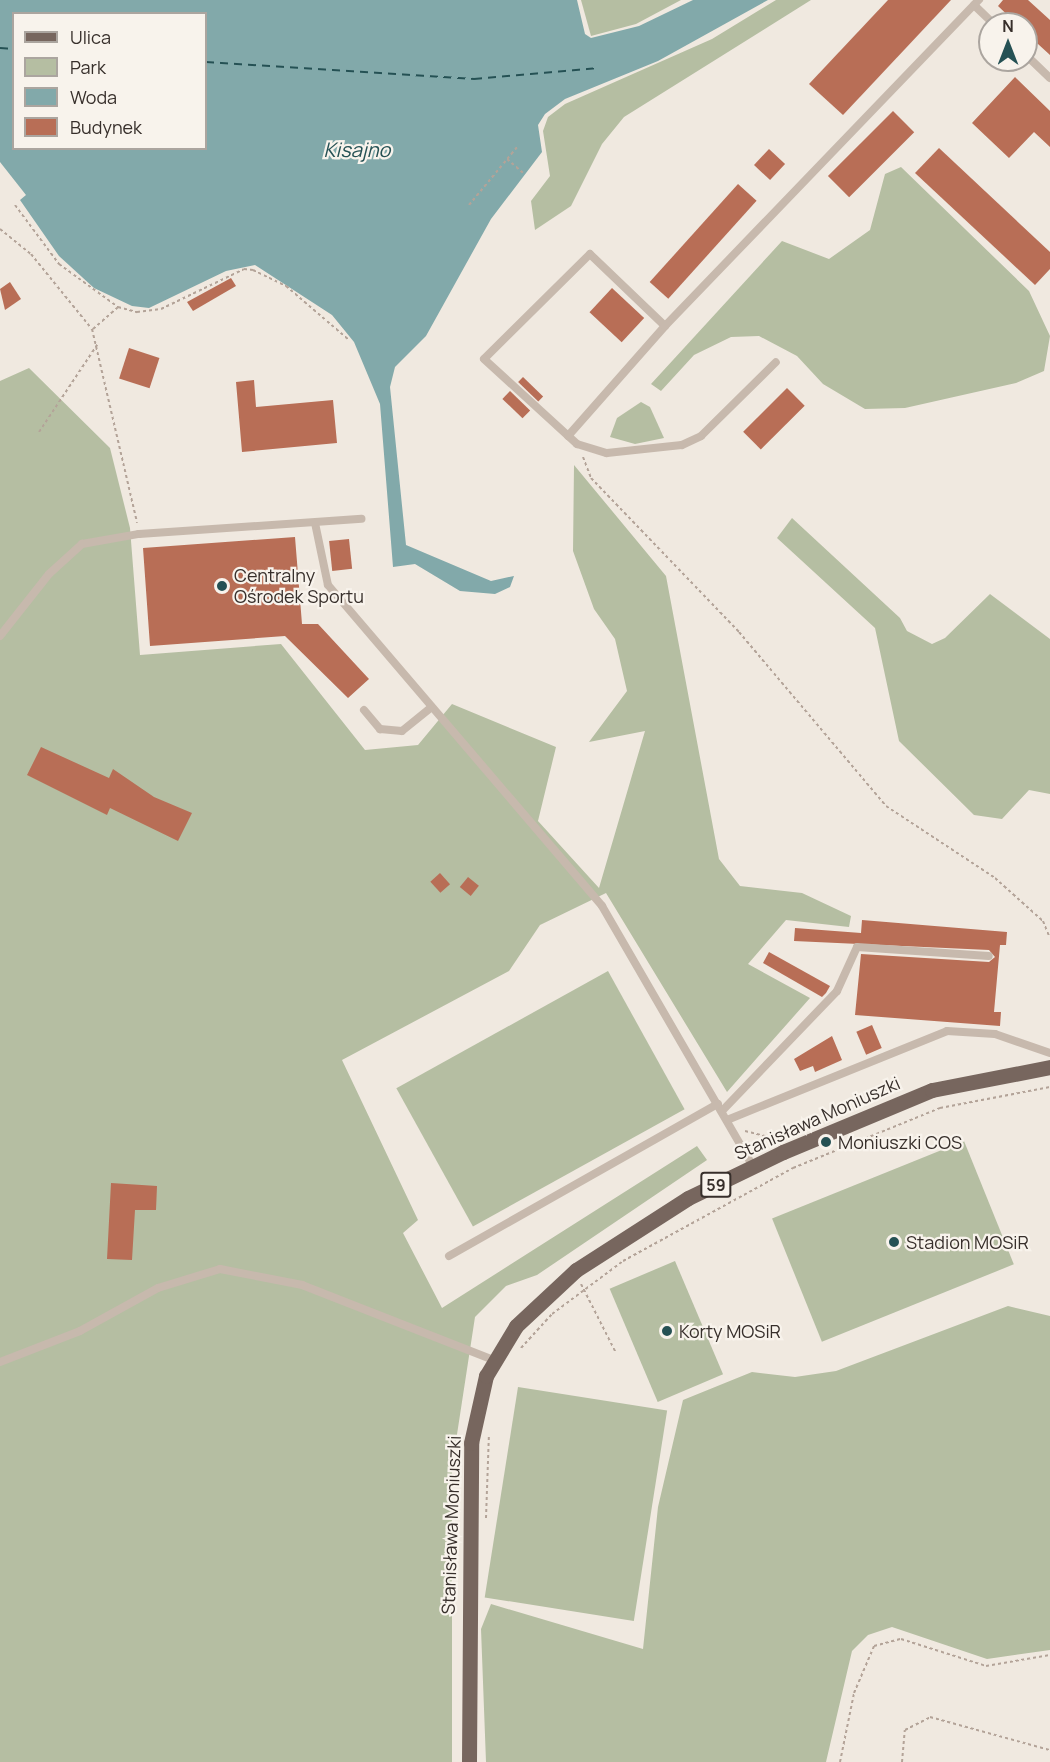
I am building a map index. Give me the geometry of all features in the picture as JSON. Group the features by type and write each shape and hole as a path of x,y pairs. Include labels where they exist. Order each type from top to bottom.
{"main road":[{"name":"Stanisława Moniuszki","path":"469,1762 470,1463 480,1395 493,1360 516,1326 576,1270 688,1198 753,1167 932,1090 1050,1067"}],"lane":[{"path":"568,435 664,326 976,3"},
{"path":"1038,66 1050,78"},
{"path":"664,326 590,254 484,359 577,444 607,453 682,445 719,419 776,362"},
{"path":"0,636 67,554 81,544 139,534 361,519"},
{"path":"315,523 328,585 430,708 602,906 720,1108 731,1118 753,1167"},
{"path":"364,710 380,729 402,731 430,708"},
{"path":"449,1256 720,1108 824,1006 857,947 989,956"},
{"path":"731,1118 947,1031 995,1034 1050,1053"},
{"path":"0,1362 42,1349 173,1281 220,1269 302,1285 493,1360"}],"path":[{"path":"469,205 518,146"},
{"path":"507,159 524,174"},
{"path":"15,205 59,264 118,307 137,312 161,309 244,269 253,270 286,286 349,340"},
{"path":"0,229 40,263 93,329 139,534"},
{"path":"93,329 118,307"},
{"path":"39,432 97,345"},
{"path":"577,444 591,478 740,632 886,806 995,878 1043,921 1050,938"},
{"path":"516,1355 540,1326 583,1290 705,1214 855,1140 969,1100 1050,1087"},
{"path":"731,1118 743,1130 775,1138"},
{"path":"576,1270 583,1290 616,1353"},
{"path":"486,1527 489,1428"},
{"path":"840,1762 854,1693 874,1646 901,1639 986,1666 1050,1655"},
{"path":"902,1762 905,1730 930,1717 1050,1750"}],"green space":[{"path":"581,0 681,0 636,24 591,36"},
{"path":"776,0 811,0 624,117 602,144 571,206 535,230 531,201 550,176 543,131 548,117 565,104 712,39"},
{"path":"901,167 1029,291 1050,336 1044,371 1016,383 905,408 865,409 823,384 797,356 759,336 731,337 694,355 661,391 651,384 782,241 829,259 870,230 885,174"},
{"path":"29,368 110,448 130,528 140,655 281,644 365,750 418,745 452,704 556,747 538,821 599,888 645,731 589,742 627,691 615,639 594,609 573,551 574,465 666,576 719,859 740,886 802,893 851,916 849,927 786,920 748,964 810,998 727,1092 606,893 540,925 509,971 342,1060 418,1220 403,1233 442,1308 697,1146 707,1160 537,1275 506,1286 475,1317 452,1467 452,1762 0,1762 0,381"},
{"path":"641,402 650,407 664,438 635,444 610,437 617,418"},
{"path":"792,518 900,618 907,631 932,644 945,638 990,594 1050,639 1050,794 1029,790 1002,819 974,815 899,741 875,628 777,538"},
{"path":"608,971 685,1109 473,1227 396,1088"},
{"name":"Stadion MOSiR","path":"964,1141 1014,1264 822,1342 772,1219"},
{"name":"Korty MOSiR","path":"675,1261 723,1374 658,1402 610,1289"},
{"path":"1008,1306 1050,1316 1050,1650 987,1659 892,1627 868,1635 852,1651 826,1762 486,1762 481,1629 491,1604 643,1649 658,1507 683,1400 752,1372 795,1377 836,1371"},
{"path":"518,1387 667,1411 634,1621 485,1597"}],"water":[{"name":"Kisajno","path":"0,0 577,0 585,34 591,38 639,26 693,0 768,0 658,61 565,99 545,114 538,125 542,152 491,219 426,336 395,367 390,387 406,545 491,581 514,576 510,587 495,594 460,591 415,564 393,567 380,404 354,342 332,315 255,265 226,271 149,308 132,306 94,288 59,256 20,200 26,195 0,162"}],"building":[{"path":"888,0 951,0 843,115 809,84"},
{"path":"1003,0 1028,0 1050,20 1050,55 1038,44 1038,12 1004,12 998,6"},
{"path":"1015,77 1050,111 1050,147 1034,132 1009,158 972,123"},
{"path":"893,111 914,132 849,197 828,176"},
{"path":"939,148 1050,252 1050,269 1035,285 915,173"},
{"path":"769,149 785,164 770,180 754,165"},
{"path":"738,184 757,201 668,299 650,282"},
{"path":"231,278 236,286 193,311 187,302"},
{"path":"10,282 21,299 5,310 0,289"},
{"path":"612,288 644,318 622,342 589,312"},
{"path":"129,348 159,358 150,388 119,378"},
{"path":"523,377 543,396 538,401 518,382"},
{"path":"254,380 256,407 333,400 337,443 242,452 236,382"},
{"path":"787,388 805,406 761,450 743,432"},
{"path":"510,391 530,410 523,418 502,399"},
{"name":"Centralny Ośrodek Sportu","path":"295,537 302,624 318,624 369,679 348,698 285,636 150,646 143,548"},
{"path":"349,539 352,569 332,571 329,541"},
{"path":"41,747 109,778 113,769 154,797 192,813 178,841 110,808 107,815 27,775"},
{"path":"440,873 450,884 440,893 430,882"},
{"path":"468,877 479,886 471,896 460,887"},
{"path":"862,920 1007,932 1006,945 1000,945 994,1012 1001,1012 1000,1026 855,1015 861,954 989,962 995,957 989,950 794,941 795,928 861,933"},
{"path":"769,952 830,986 826,993 822,997 763,963"},
{"path":"872,1025 882,1048 866,1055 856,1032"},
{"path":"832,1036 842,1060 815,1072 813,1066 800,1071 794,1059"},
{"path":"111,1183 157,1186 156,1210 135,1210 132,1260 107,1259"}],"ferry route":[{"path":"0,48 12,49"},
{"path":"207,62 474,79 599,68"}],"place":[{"name":"Centralny Ośrodek Sportu","path":"222,586"},
{"name":"Moniuszki COS","path":"826,1142"},
{"name":"Stadion MOSiR","path":"894,1242"},
{"name":"Korty MOSiR","path":"667,1331"}]}
